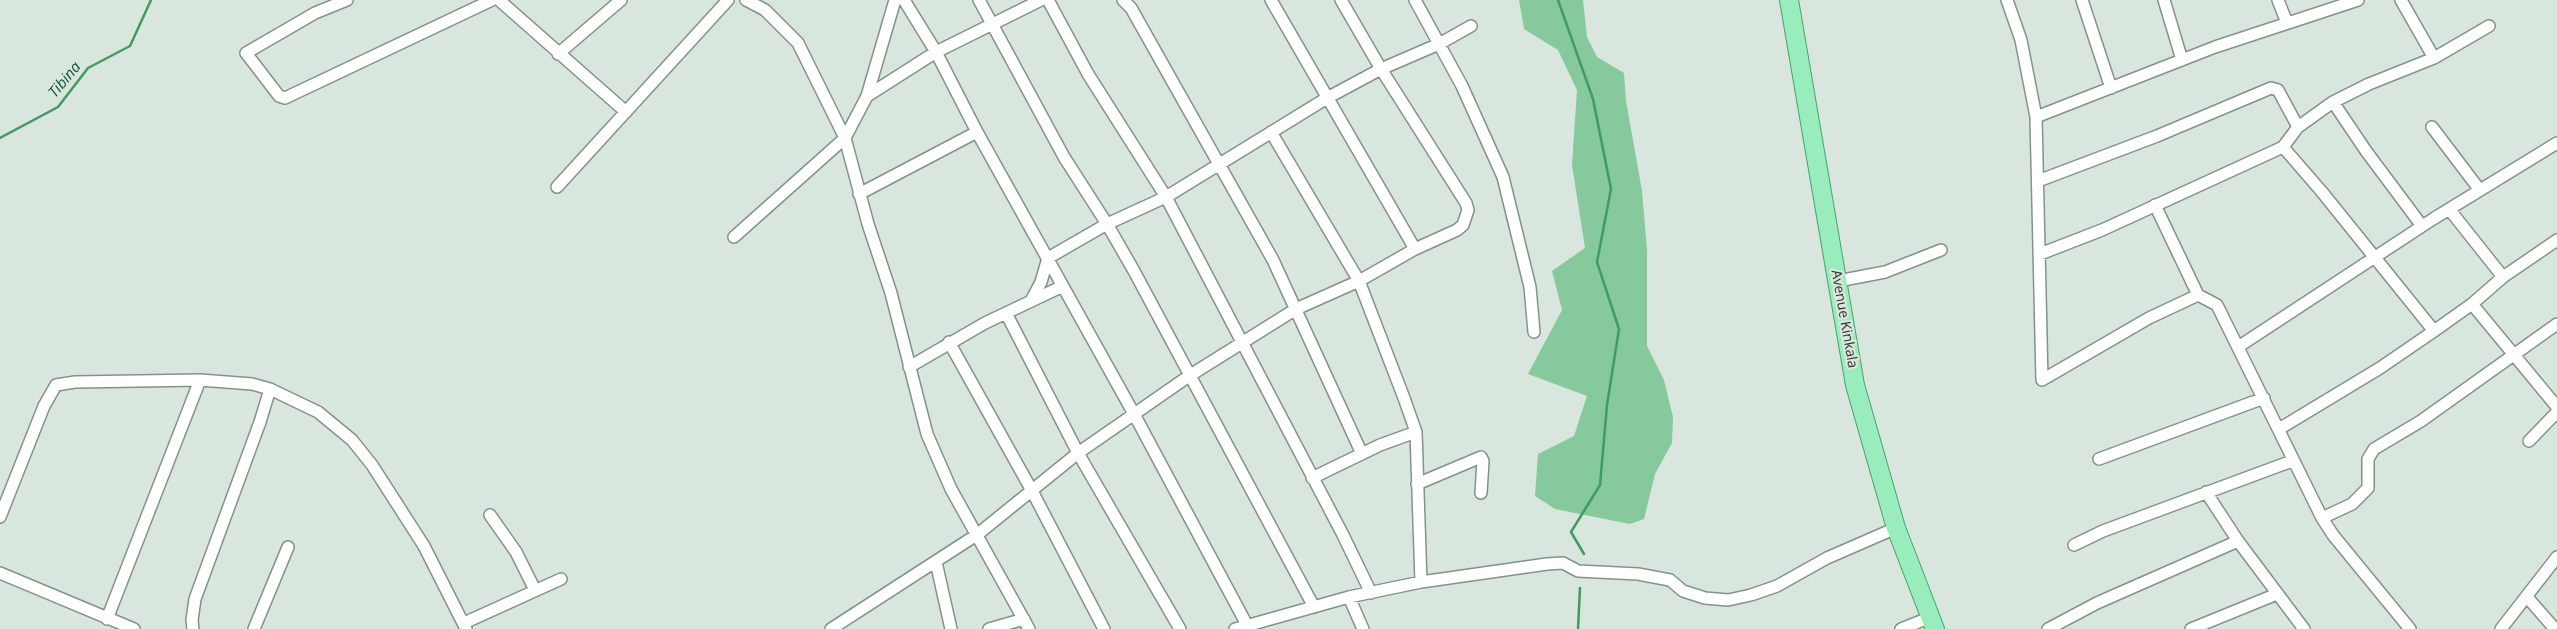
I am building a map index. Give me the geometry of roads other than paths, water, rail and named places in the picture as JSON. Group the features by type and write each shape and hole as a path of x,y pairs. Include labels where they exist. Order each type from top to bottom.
{"main road":[{"name":"Avenue Kinkala","path":"1789,0 1855,385 1896,528 1933,623"}],"street":[{"path":"347,0 315,13 246,53 279,96 285,98 492,0"},
{"path":"499,0 626,112"},
{"path":"558,54 621,0"},
{"path":"557,187 728,0"},
{"path":"746,0 765,10 798,43 846,138 859,194 891,293 927,434 950,489 978,534 1026,624 989,629"},
{"path":"734,237 846,138 867,96 895,0"},
{"path":"904,0 936,52 977,132 1134,414 1247,625"},
{"path":"979,0 1064,157 1107,224 1314,606"},
{"path":"867,96 936,52 994,25 1041,0"},
{"path":"1048,0 1088,74 1166,196 1370,594"},
{"path":"1271,0 1415,249"},
{"path":"831,629 978,534 1031,489 1078,453 1189,376 1296,309 1359,281 1415,249 1457,230 1464,224 1468,210 1466,203 1381,69 1341,0"},
{"path":"1415,0 1462,86 1503,177 1530,288 1534,332"},
{"path":"2007,0 2021,40 2036,117 2042,380 2149,318 2198,295"},
{"path":"2082,0 2111,88"},
{"path":"2164,0 2182,60"},
{"path":"2278,0 2288,23"},
{"path":"2036,117 2182,60 2358,0"},
{"path":"2401,0 2434,58"},
{"path":"1131,3 1194,123 1220,163 1273,260 1362,454"},
{"path":"1032,299 1041,282 1048,258 1107,224 1166,196 1327,98 1381,69 1439,44 1472,26"},
{"path":"2040,254 2102,230 2283,147 2298,127 2334,102 2369,84 2434,58 2489,26"},
{"path":"2038,181 2157,136 2271,88 2278,90 2298,127"},
{"path":"2334,102 2366,151 2422,226"},
{"path":"2432,127 2479,189"},
{"path":"859,194 977,132"},
{"path":"1271,132 1359,281 1392,362 1416,432 1416,484 1422,582"},
{"path":"2238,347 2479,189 2557,143"},
{"path":"2283,147 2434,331"},
{"path":"2155,205 2198,295 2217,304 2279,429 2292,461 2322,518 2343,548 2410,629"},
{"path":"2448,209 2503,277"},
{"path":"2279,429 2380,368 2472,304 2503,277 2557,240"},
{"path":"1838,281 1885,272 1941,250"},
{"path":"909,367 950,342 1032,299 1063,286"},
{"path":"2472,304 2557,407"},
{"path":"1006,313 1078,453 1180,629"},
{"path":"2322,518 2352,504 2368,488 2368,459 2374,449 2421,421 2557,324"},
{"path":"950,342 1031,489 1104,629"},
{"path":"108,619 200,380"},
{"path":"0,518 44,406 56,385 75,382 200,380 243,383 270,389 318,412 352,440 372,466 424,546 465,626 535,590 561,579"},
{"path":"193,629 194,599 260,422 270,389"},
{"path":"2099,459 2264,398"},
{"path":"2529,441 2557,412"},
{"path":"1312,478 1362,454 1416,432"},
{"path":"1416,484 1481,457 1483,461 1481,493"},
{"path":"2074,545 2103,531 2292,461"},
{"path":"2206,492 2238,541 2304,629"},
{"path":"490,515 516,552 535,590"},
{"path":"1234,629 1349,597 1422,582 1563,563 1578,571 1638,574 1670,580 1683,591 1705,598 1728,600 1751,595 1777,586 1827,558 1896,528"},
{"path":"2048,629 2097,603 2238,541"},
{"path":"254,629 288,547"},
{"path":"2500,629 2557,558"},
{"path":"936,562 951,629"},
{"path":"0,573 134,629"},
{"path":"2192,629 2277,594"},
{"path":"2527,596 2555,629"},
{"path":"1349,597 1363,629"},
{"path":"1901,629 1933,623"}],"waterway":[{"name":"Tibina","path":"0,138 58,107 88,68 130,46 151,0"},
{"path":"1558,0 1593,99 1611,189 1597,262 1619,329 1607,405 1600,485 1571,532 1584,554"},
{"path":"1578,629 1580,588"}]}
